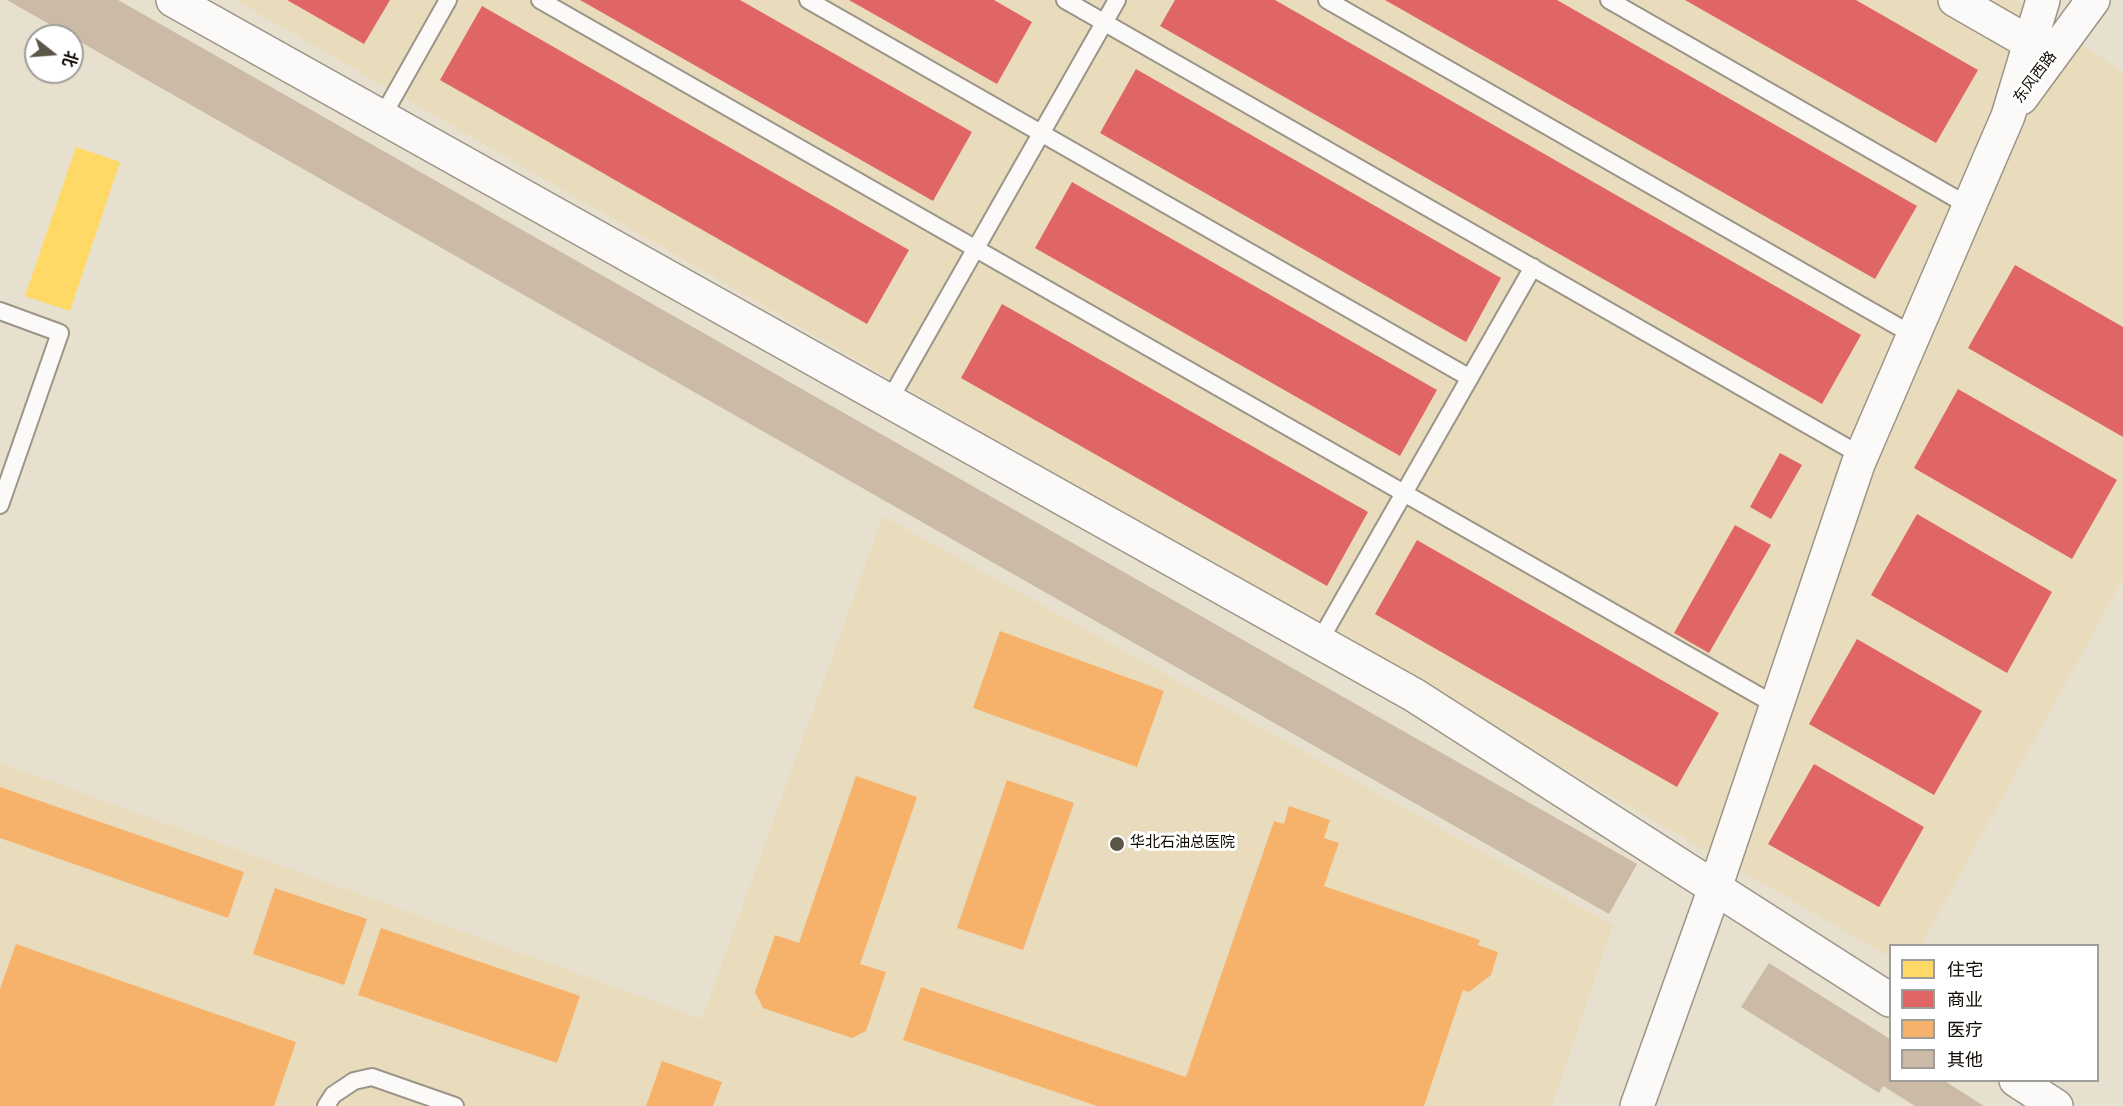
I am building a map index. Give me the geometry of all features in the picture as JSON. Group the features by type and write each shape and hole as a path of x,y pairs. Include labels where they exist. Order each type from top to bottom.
{"street":[{"path":"173,0 1414,695 1889,999"},
{"path":"1955,0 2030,43"},
{"name":"东风西路","path":"2008,116 2043,0"},
{"name":"东风西路","path":"2008,116 2093,0"},
{"path":"1637,1106 1715,888 1862,456 2008,116"},
{"path":"2019,1082 2056,1106"}],"lane":[{"path":"382,117 448,0"},
{"path":"540,0 1777,706"},
{"path":"807,0 1470,378"},
{"path":"1065,0 1862,456"},
{"path":"889,401 1117,0"},
{"path":"1327,0 1914,335"},
{"path":"1609,0 1969,206"},
{"path":"1319,642 1533,267"},
{"path":"0,311 60,333 0,505"},
{"path":"326,1106 333,1095 354,1081 372,1077 454,1106"}],"shaded area":[{"path":"235,0 2015,0 2123,72 2123,579 1922,944 1889,944 1889,956"},
{"name":"华北石油总医院","path":"883,516 1613,925 1552,1106 0,1106 0,763 702,1019"}],"building: 住宅":[{"path":"76,147 120,162 70,311 25,296"}],"building: 商业":[{"path":"287,0 390,0 364,44"},
{"path":"580,0 740,0 972,132 933,201"},
{"path":"849,0 994,0 1032,22 997,84"},
{"path":"1175,0 1275,0 1861,335 1822,404 1160,26"},
{"path":"1385,0 1557,0 1917,206 1875,279"},
{"path":"1685,0 1856,0 1978,70 1936,143"},
{"path":"482,6 909,250 867,324 440,80"},
{"path":"1136,69 1501,278 1466,342 1100,133"},
{"path":"1072,182 1437,390 1400,456 1035,248"},
{"path":"2015,265 2123,327 2123,437 1968,348"},
{"path":"1002,304 1368,512 1327,586 961,378"},
{"path":"1958,389 2117,480 2072,559 1914,468"},
{"path":"1780,453 1802,465 1771,519 1750,507"},
{"path":"1917,514 2052,592 2007,673 1871,595"},
{"path":"1735,525 1771,545 1709,653 1674,633"},
{"path":"1417,540 1719,713 1677,787 1375,614"},
{"path":"1857,639 1982,711 1934,795 1809,724"},
{"path":"1814,764 1924,827 1879,907 1768,844"}],"building: 医疗":[{"path":"1000,631 1164,691 1137,767 973,708"},
{"path":"856,776 917,797 860,964 886,972 866,1031 852,1038 763,1008 755,992 775,935 799,943"},
{"path":"1007,780 1074,803 1023,950 957,928"},
{"path":"0,787 244,872 228,918 0,838"},
{"path":"1289,806 1330,820 1324,838 1339,843 1324,886 1480,940 1478,945 1498,952 1491,975 1469,992 1463,990 1424,1106 1097,1106 903,1040 921,987 1186,1077 1274,821 1284,824"},
{"path":"275,888 367,919 344,985 253,954"},
{"path":"381,928 580,996 557,1063 358,995"},
{"path":"16,944 296,1042 274,1106 0,1106 0,989"},
{"path":"662,1061 722,1082 713,1106 646,1106"}],"building: 其他":[{"path":"7,0 118,0 1637,864 1609,914 84,44 84,24 49,24"},
{"path":"1769,963 1889,1038 1889,1082 1946,1082 1984,1106 1915,1106 1883,1086 1879,1093 1741,1007"}],"place":[{"name":"华北石油总医院","path":"1117,844"}]}
